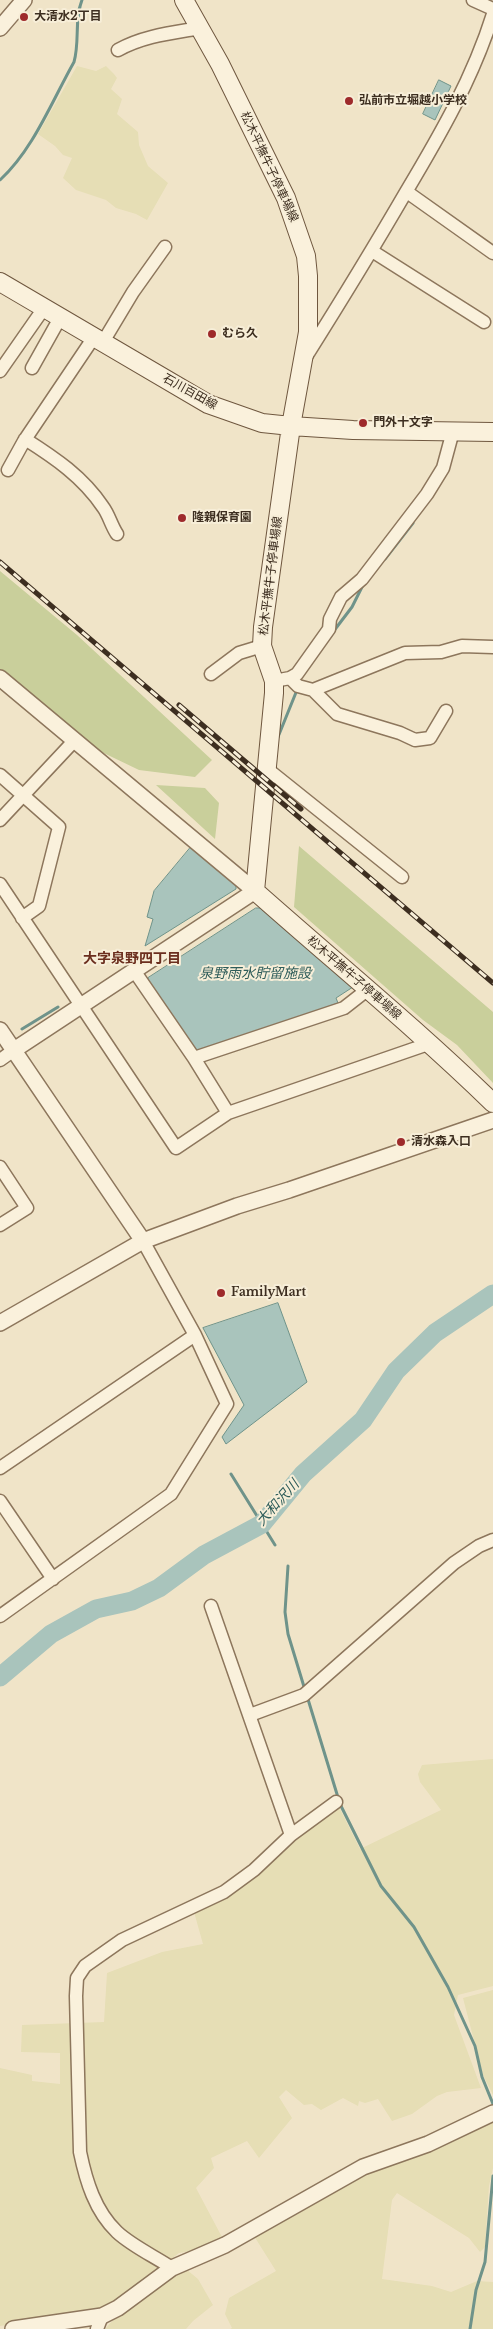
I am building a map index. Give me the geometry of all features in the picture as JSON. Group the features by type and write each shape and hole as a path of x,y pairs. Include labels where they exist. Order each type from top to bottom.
{"main road":[{"name":"松木平撫牛子停車場線","path":"184,0 286,198 300,234 306,256 308,276 308,332 291,426 263,626 262,646 282,680 266,768 255,891 367,990 431,1043 493,1104"},
{"name":"石川百田線","path":"0,282 208,404 262,423 353,430 493,432"}],"street":[{"path":"0,28 24,0"},
{"path":"473,0 493,9"},
{"path":"304,359 372,252 456,103 492,23"},
{"path":"118,50 132,42 200,28"},
{"path":"406,192 493,253"},
{"path":"8,470 25,439 165,247"},
{"path":"372,252 484,322"},
{"path":"0,371 44,308"},
{"path":"32,368 60,318"},
{"path":"282,680 297,674 329,629 330,619 341,597 362,579 427,494 443,468 453,431"},
{"path":"25,439 63,463 95,496 105,509 111,526 117,534"},
{"path":"211,674 239,653 262,646"},
{"path":"313,690 405,653 441,652 462,646 493,646"},
{"path":"0,678 255,891 135,972 80,1005 0,1060"},
{"path":"282,680 313,690 337,714 400,733 414,740 430,738 446,711"},
{"path":"0,820 74,741"},
{"path":"266,768 402,877"},
{"path":"0,775 59,827 39,906 22,918"},
{"path":"0,884 176,1148 228,1113 431,1043"},
{"path":"135,972 194,1058 228,1113"},
{"path":"194,1058 344,1008 367,990"},
{"path":"0,1030 143,1241 195,1335 228,1404 171,1494 0,1616"},
{"path":"0,1323 143,1241 236,1206 289,1190 493,1120"},
{"path":"0,1167 28,1208 0,1225"},
{"path":"0,1468 195,1335"},
{"path":"0,1501 53,1579"},
{"path":"250,1715 306,1694 454,1563 479,1546 493,1540"},
{"path":"211,1606 291,1835"},
{"path":"172,2268 117,2232 92,2196 80,2152 77,1978 85,1966 122,1940 224,1892 254,1870 291,1835 336,1802"},
{"path":"13,2329 99,2323 172,2268 225,2245 363,2167 428,2144 493,2113"}],"shaded area":[{"path":"77,66 96,71 106,66 114,74 117,78 111,89 122,99 117,114 138,132 139,145 148,166 168,183 147,220 136,214 116,208 106,200 76,190 63,178 72,158 63,155 55,146 38,134"},
{"path":"493,1759 493,1986 458,1995 454,2015 481,2088 447,2092 437,2096 412,2114 392,2121 378,2099 365,2103 359,2101 358,2106 343,2098 321,2110 312,2104 304,2105 286,2090 279,2097 292,2118 259,2158 247,2141 211,2158 214,2168 196,2188 223,2239 198,2250 179,2253 105,2309 0,2326 0,2068 32,2075 32,2081 60,2084 60,2053 21,2052 22,2025 104,2022 107,1973 162,1952 203,1944 194,1912 339,1807 360,1849 441,1810 420,1782 418,1774 422,1765"},
{"path":"493,1990 493,2095 483,2075 463,1998"},
{"path":"493,2119 493,2168 489,2186 485,2247 480,2252 469,2238 397,2193 392,2200 382,2279 432,2286 451,2292 477,2281 493,2282 493,2329 230,2329 232,2328 225,2314 229,2298 276,2271 254,2236 364,2173 459,2138"},
{"path":"186,2269 198,2279 213,2305 186,2329 105,2329 113,2320 169,2276"}],"green space":[{"path":"0,571 77,635 212,760 195,777 139,770 85,744 0,670"},
{"path":"156,785 205,788 219,803 215,839"},
{"path":"299,846 493,1012 493,1083 457,1045 423,1020 294,907"}],"water":[{"path":"439,80 451,86 435,120 423,114"},
{"path":"191,847 236,885 236,889 145,946 153,919 147,917 154,891"},
{"name":"泉野雨水貯留施設","path":"256,908 263,908 353,987 336,998 338,1003 199,1052 195,1050 148,981 148,978"},
{"path":"278,1303 307,1382 226,1444 222,1437 244,1405 203,1328"}],"waterway":[{"path":"0,180 12,168 32,140 74,62 77,46 78,15 82,0"},
{"path":"385,559 413,523"},
{"path":"333,632 352,607 363,585"},
{"path":"278,737 297,690"},
{"path":"22,1029 58,1007"},
{"name":"大和沢川","path":"0,1677 51,1634 96,1609 132,1601 159,1588 204,1555 262,1524 303,1474 363,1420 396,1371 435,1333 493,1294"},
{"path":"231,1474 275,1545"},
{"path":"288,1566 285,1612 288,1634 305,1690"},
{"path":"307,1696 340,1804 381,1886 414,1927 448,1987 475,2046 482,2077 493,2104"},
{"path":"470,2329 476,2290 485,2262 493,2176"}],"railway":[{"path":"0,562 493,983"},
{"path":"179,705 301,809"}],"place":[{"name":"大清水2丁目","path":"24,17"},
{"name":"弘前市立堀越小学校","path":"349,101"},
{"name":"むら久","path":"212,334"},
{"name":"門外十文字","path":"363,423"},
{"name":"隆親保育園","path":"182,518"},
{"name":"清水森入口","path":"401,1142"},
{"name":"FamilyMart","path":"221,1293"}],"district":[{"name":"大字泉野四丁目","path":"132,959"}]}
